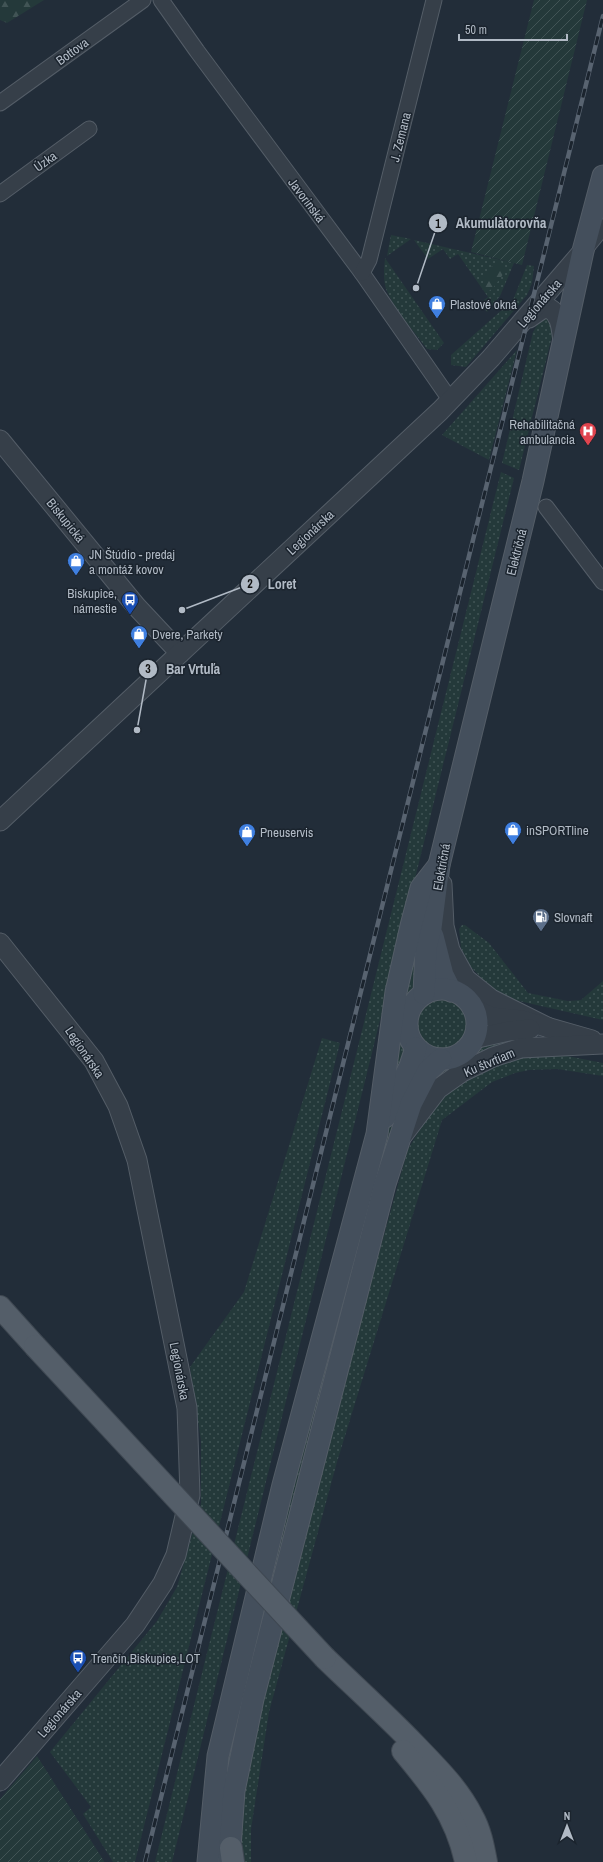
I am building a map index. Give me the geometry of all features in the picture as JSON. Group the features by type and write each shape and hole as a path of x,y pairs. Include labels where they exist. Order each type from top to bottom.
{"main road":[{"name":"Električná","path":"424,994 426,948 431,928 439,865 533,481 583,251 603,176"},
{"path":"208,1862 210,1827 218,1756 282,1485 377,1134 396,992 409,933 421,888 439,865"},
{"name":"Električná","path":"431,928 443,975 451,991"},
{"path":"442,990 451,991 463,997 472,1008 476,1018 476,1029 473,1039 467,1048 460,1054 441,1059 432,1058 416,1048 410,1039 407,1029 407,1019 410,1009 416,1000 424,994 442,990"},
{"path":"377,1134 410,1066 416,1048"},
{"path":"231,1857 234,1791 253,1699 385,1184 402,1136 411,1104 428,1071 441,1059"},
{"path":"0,1307 325,1658 418,1769 447,1808 461,1839 466,1862"},
{"path":"325,1658 442,1772 458,1792 475,1822 482,1840 486,1862"},
{"path":"200,1862 210,1827"}],"street":[{"name":"Bottova","path":"0,103 143,0"},
{"name":"Javorinská","path":"161,0 197,51 362,273 451,401"},
{"name":"J. Zemana","path":"362,273 369,260 434,0"},
{"name":"Úzka","path":"0,194 89,129"},
{"name":"Legionárska","path":"0,821 451,401 520,325 603,227"},
{"path":"520,325 542,309 549,308 554,312 560,321 563,341"},
{"name":"Biskupická","path":"0,440 136,606 180,653"},
{"path":"546,507 603,582"},
{"path":"439,865 444,901 444,926 450,950 466,979 491,999 549,1028"},
{"name":"Legionárska","path":"0,943 94,1061 118,1106 137,1160 187,1408 190,1495 176,1555 163,1583 135,1625 0,1781"},
{"name":"Ku štvrtiam","path":"472,1008 492,1016 522,1020 603,1044"},
{"name":"Ku štvrtiam","path":"473,1039 509,1031 549,1028"},
{"name":"Ku štvrtiam","path":"402,1136 438,1089 462,1072 493,1057 521,1048 603,1044"}],"green space":[{"path":"0,0 44,0 7,23 0,20"},
{"path":"534,0 587,0 522,265 471,252"},
{"path":"391,235 411,239 387,256"},
{"path":"414,240 514,263 500,296 487,312 480,303 488,297 458,254 450,259 443,249 428,259"},
{"path":"385,258 444,343 437,350 427,349 390,297 384,281"},
{"path":"501,262 507,269 493,288 486,293 483,280 494,263"},
{"path":"527,265 534,266 532,283 527,295 466,367 451,365 451,355 513,300"},
{"path":"545,318 552,319 554,328 519,470 502,463 533,332 539,322"},
{"path":"517,350 489,460 442,435"},
{"path":"501,472 514,478 172,1862 155,1862"},
{"path":"420,909 419,973 416,991 402,1014 400,1030 405,1051 404,1064 390,1096 402,1002"},
{"path":"462,925 465,925 489,943 528,993 568,1001 581,1000 603,981 603,1020 510,999 490,987 471,967 461,948 459,929"},
{"path":"442,999 452,1001 460,1007 466,1015 468,1025 466,1035 460,1043 452,1049 442,1051 432,1049 424,1043 418,1035 416,1025 418,1015 424,1007 432,1001"},
{"path":"322,1038 340,1043 135,1862 113,1862 83,1814 91,1807 50,1752 157,1621 177,1587 201,1504 201,1441 190,1367 244,1292"},
{"path":"494,1039 527,1040 427,1084 442,1068 461,1061 474,1050"},
{"path":"532,1054 562,1055 603,1063 603,1076 557,1069 529,1070 515,1073 492,1082 442,1120 337,1462 269,1712 251,1829 251,1862 241,1862 240,1844 243,1809 257,1721 374,1271 408,1149 434,1107 462,1080 489,1063"},
{"path":"417,1058 427,1064 420,1076 221,1862 215,1862 223,1785 240,1691 377,1158"},
{"path":"37,1756 104,1862 0,1862 0,1799"}],"railway":[{"path":"145,1862 603,16"}],"place":[{"name":"Akumulàtorovňa","path":"416,288"},
{"name":"Plastové okná","path":"437,319"},
{"name":"Rehabilitačná ambulancia","path":"588,446"},
{"name":"JN Štúdio - predaj a montáž kovov","path":"76,576"},
{"name":"Loret","path":"182,610"},
{"name":"Biskupice, námestie","path":"130,615"},
{"name":"Dvere, Parkety","path":"139,649"},
{"name":"Bar Vrtuľa","path":"137,730"},
{"name":"inSPORTline","path":"513,845"},
{"name":"Pneuservis","path":"247,847"},
{"name":"Slovnaft","path":"541,932"},
{"name":"Trenčín,Biskupice,LOT","path":"78,1673"}]}
